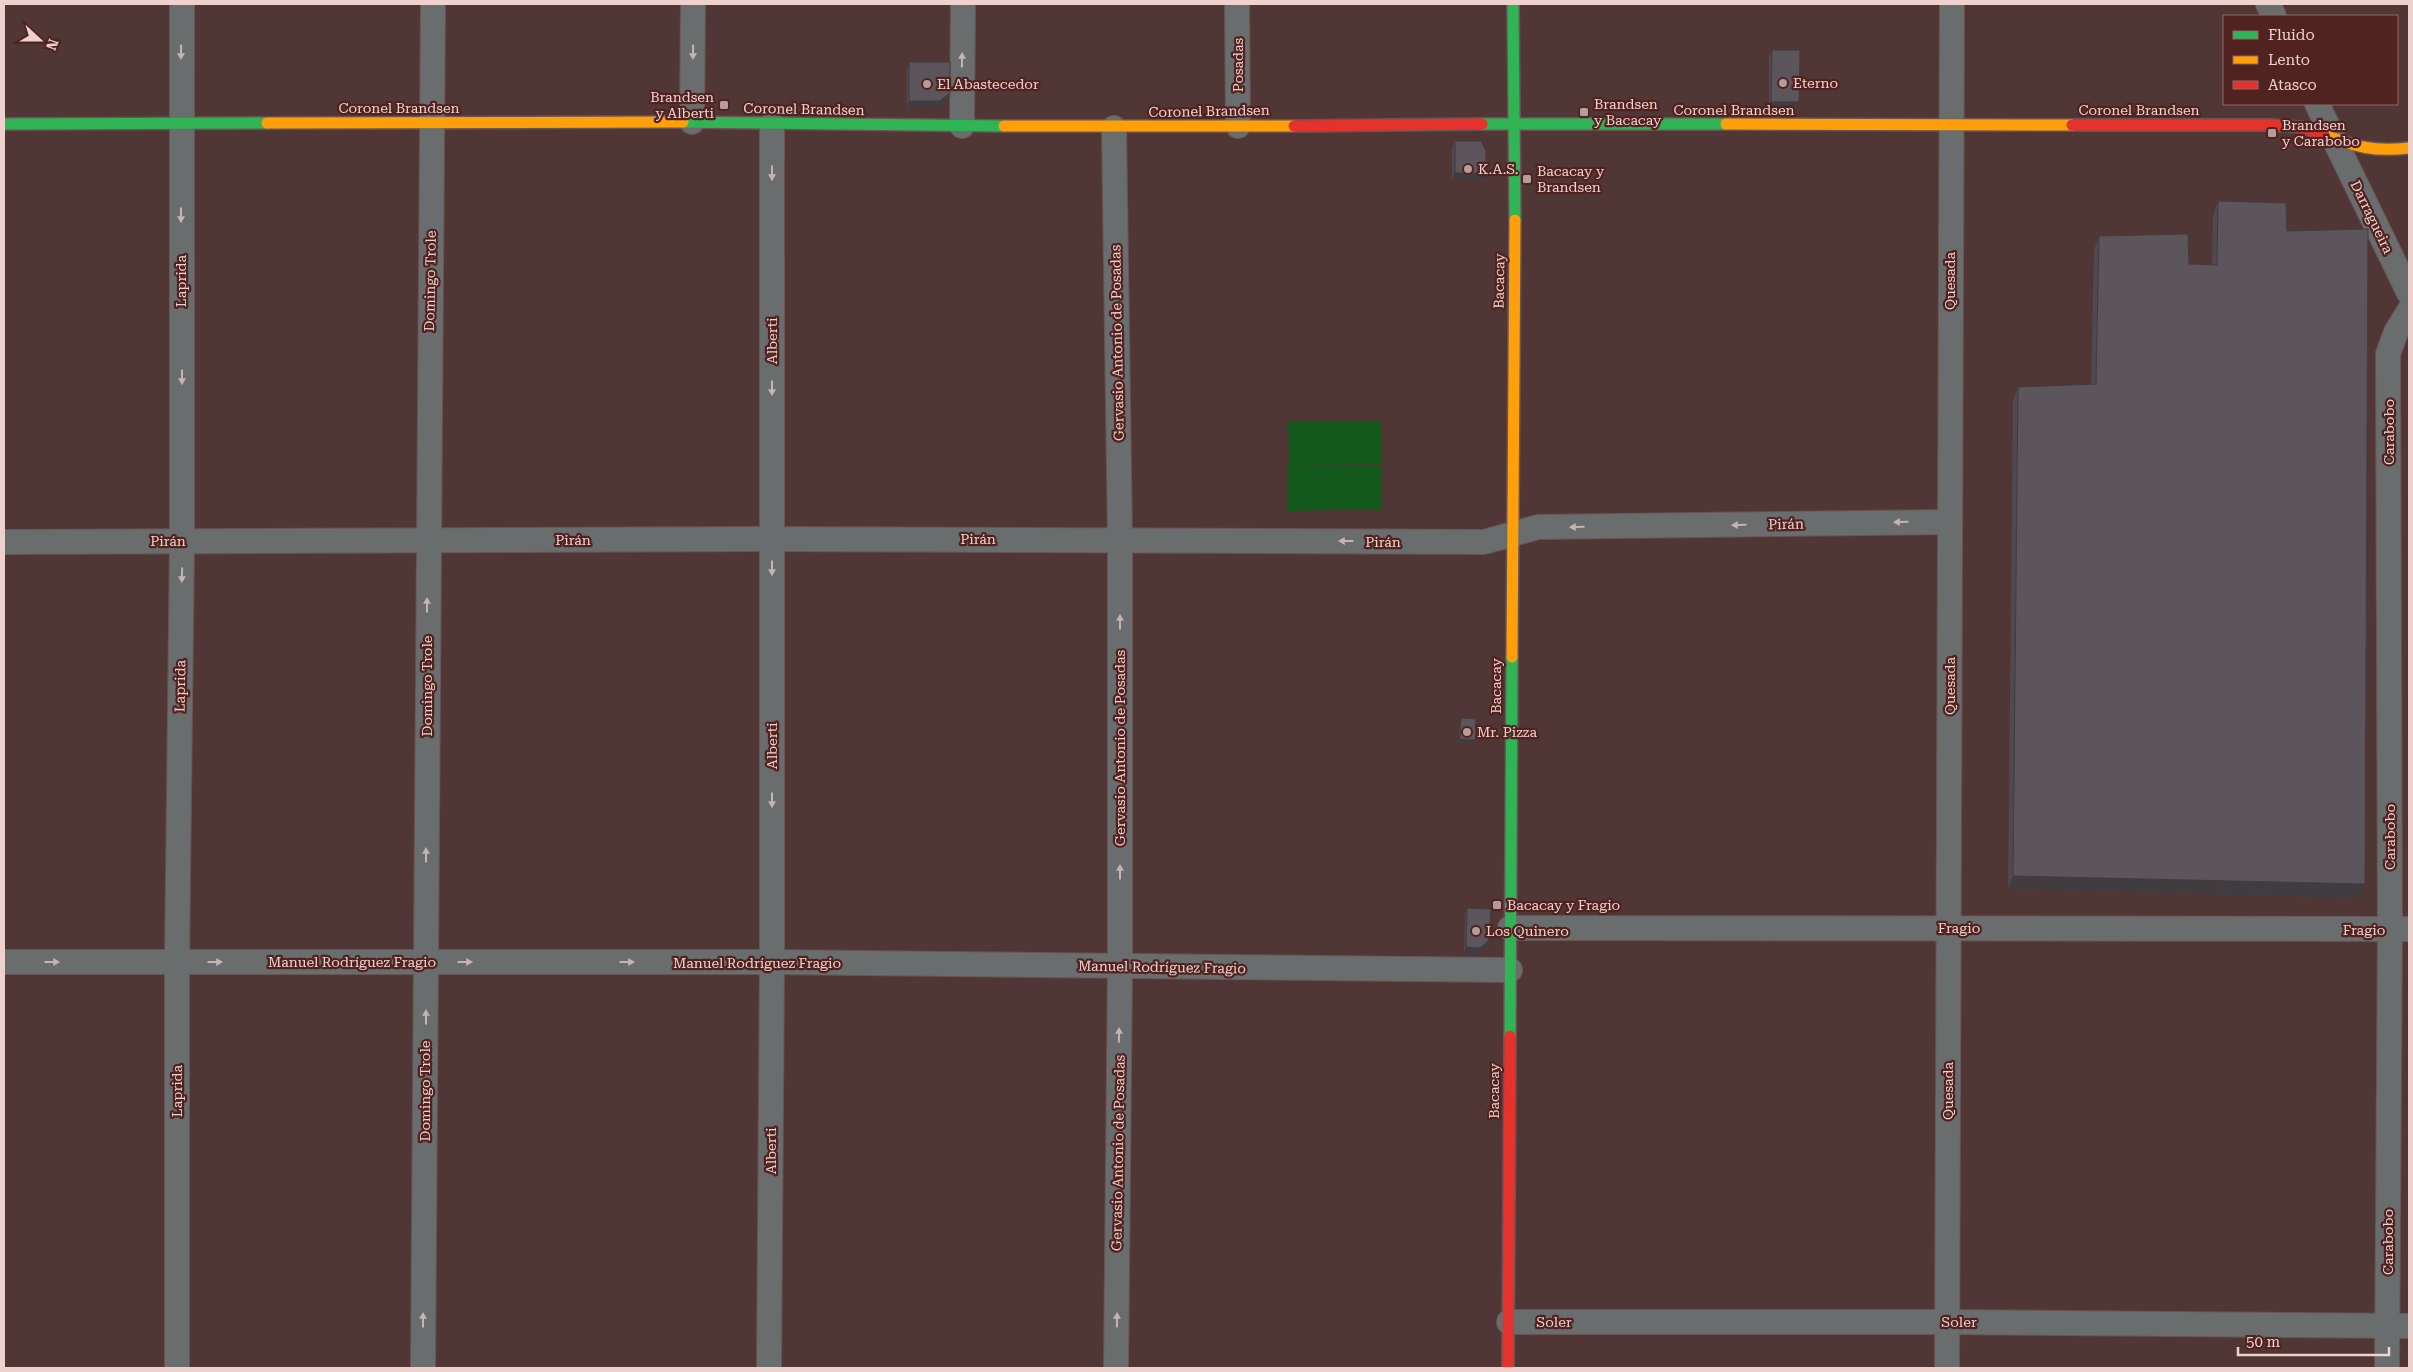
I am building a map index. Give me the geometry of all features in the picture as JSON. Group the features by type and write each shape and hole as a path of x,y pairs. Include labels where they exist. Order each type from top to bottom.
{"street":[{"name":"Laprida","path":"177,1368 177,962 182,541 180,124 182,4"},
{"name":"Domingo Trole","path":"423,1368 433,4"},
{"path":"692,122 693,4"},
{"path":"962,126 963,4"},
{"name":"Posadas","path":"1238,4 1238,126"},
{"name":"Bacacay","path":"1508,1368 1513,4"},
{"name":"Quesada","path":"1947,1368 1950,124 1952,4"},
{"path":"2318,105 2335,140"},
{"name":"Coronel Brandsen","path":"4,124 692,122 1114,128 1513,124 2283,125 2311,130 2361,148 2382,151 2409,148"},
{"name":"Alberti","path":"769,1368 772,962 772,124"},
{"name":"Gervasio Antonio de Posadas","path":"1114,128 1120,539 1120,967 1116,1368"},
{"name":"Darragueira","path":"2335,140 2409,293"},
{"name":"Carabobo","path":"2387,1368 2398,1326 2400,930 2400,619 2388,354 2396,332 2409,311"},
{"name":"Pirán","path":"4,542 1120,539 1484,542 1538,527 1950,522"},
{"name":"Fragio","path":"1510,928 2400,930"},
{"name":"Manuel Rodríguez Fragio","path":"4,962 772,962 1510,970"},
{"name":"Soler","path":"1509,1322 1947,1322 2398,1326"}],"green space":[{"path":"1288,421 1381,421 1382,464 1289,465"},
{"path":"1287,466 1381,466 1381,509 1288,511"}],"building":[{"name":"Eterno","path":"1772,50 1800,50 1799,102 1771,102"},
{"name":"El Abastecedor","path":"909,62 950,62 950,93 940,101 909,101"},
{"name":"K.A.S.","path":"1455,141 1481,141 1486,151 1486,173 1455,173"},
{"path":"2218,201 2286,203 2287,231 2368,229 2365,884 2013,876 2018,387 2096,384 2099,236 2188,234 2189,264 2217,265"},
{"name":"Mr. Pizza","path":"1461,718 1476,719 1475,740 1460,739"},
{"name":"Los Quinero","path":"1467,908 1491,909 1489,940 1480,948 1466,947"}],"traffic: fast":[{"path":"1513,4 1515,220"},
{"path":"683,122 1004,126"},
{"path":"4,124 267,123"},
{"path":"1482,124 1726,124"},
{"path":"1510,1036 1512,657"}],"traffic: slow":[{"path":"267,123 683,122"},
{"path":"1726,124 2072,125"},
{"path":"1004,126 1294,126"},
{"path":"2324,135 2347,143 2375,149 2409,148"},
{"path":"1512,657 1515,220"}],"traffic: jam":[{"path":"1294,126 1482,124"},
{"path":"2072,125 2270,125 2301,127 2324,135"},
{"path":"1508,1368 1510,1036"}],"place":[{"name":"Eterno","path":"1783,83"},
{"name":"El Abastecedor","path":"927,84"},
{"name":"Brandsen y Alberti","path":"724,105"},
{"name":"Brandsen y Bacacay","path":"1584,112"},
{"name":"Brandsen y Carabobo","path":"2272,133"},
{"name":"K.A.S.","path":"1468,169"},
{"name":"Bacacay y Brandsen","path":"1527,179"},
{"name":"Mr. Pizza","path":"1467,732"},
{"name":"Bacacay y Fragio","path":"1497,905"},
{"name":"Los Quinero","path":"1476,931"}]}
